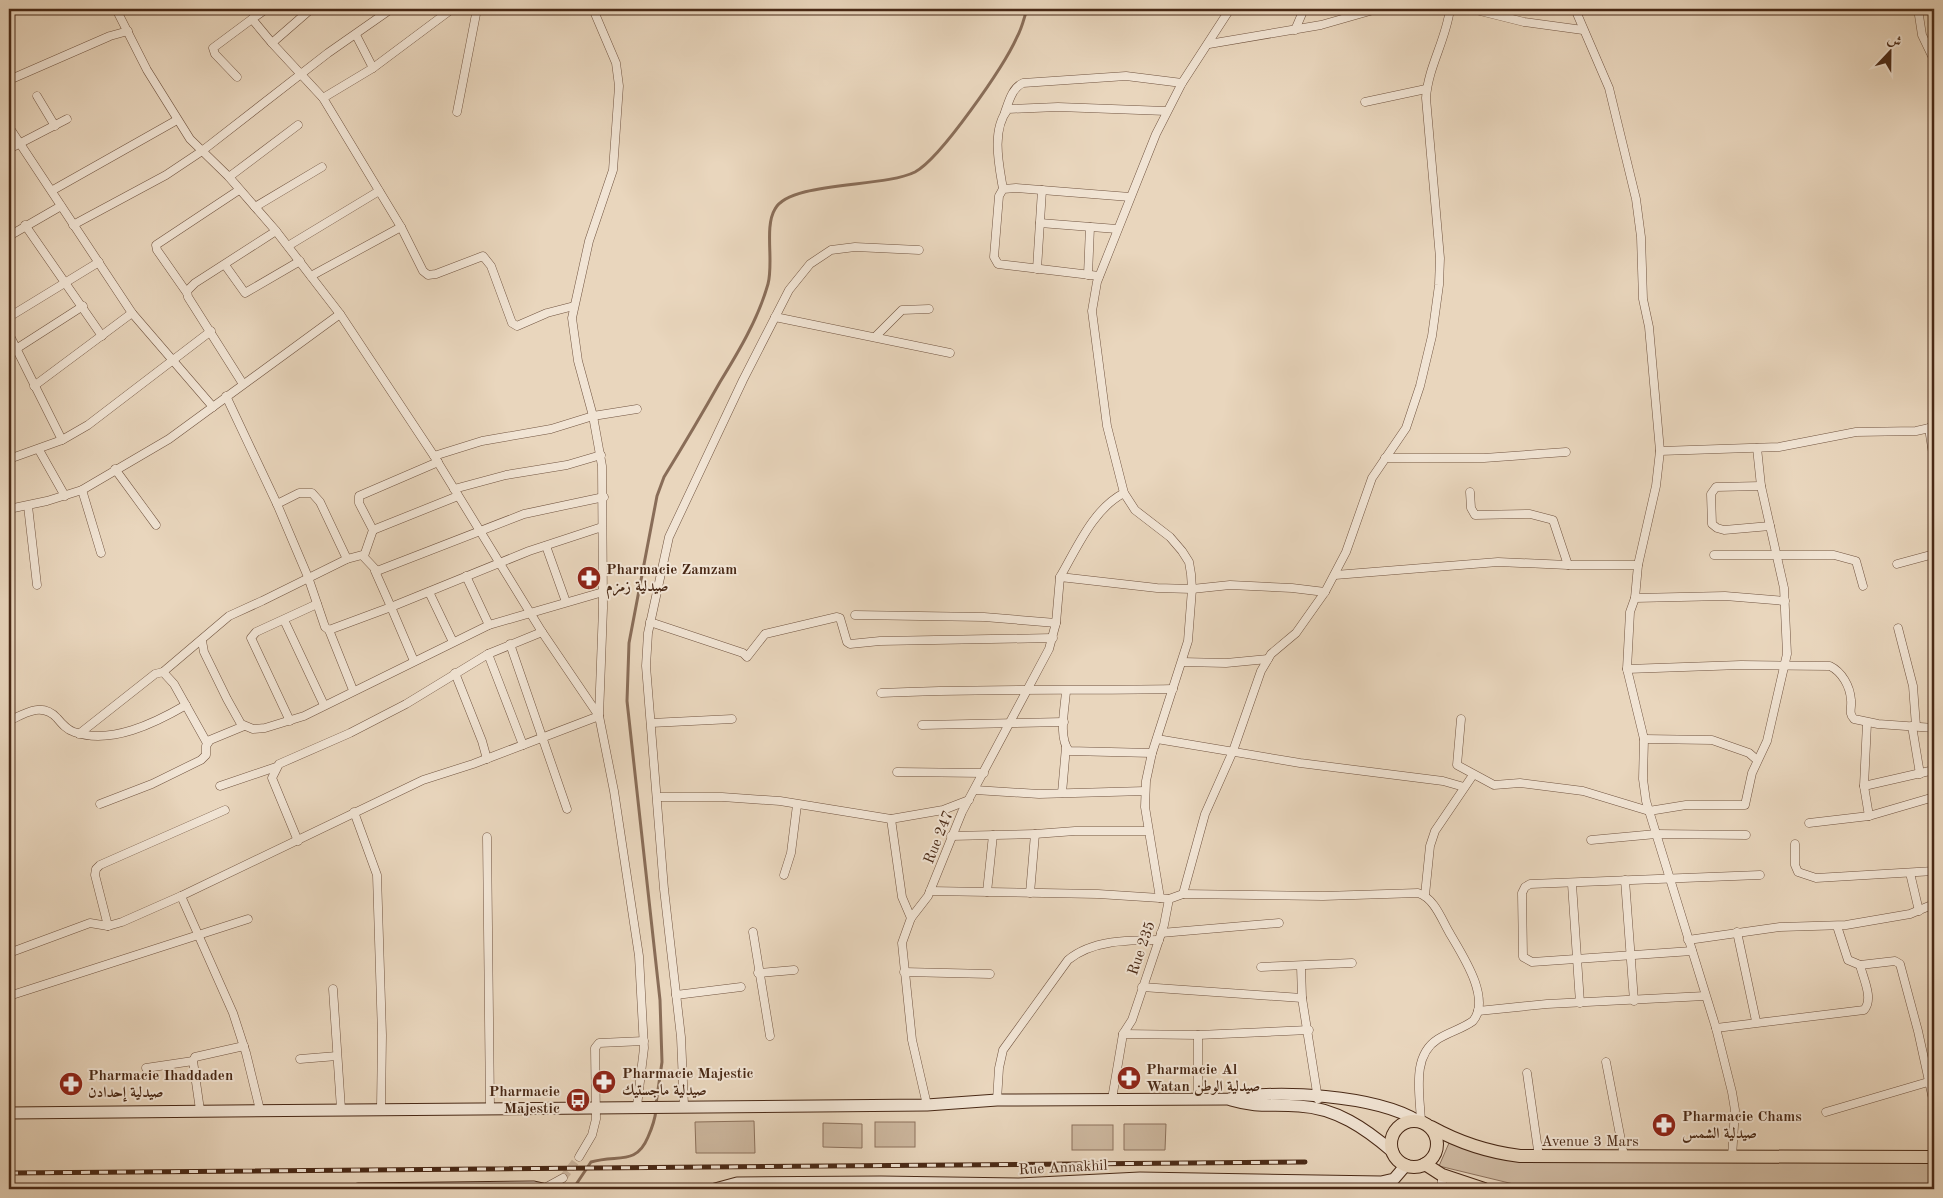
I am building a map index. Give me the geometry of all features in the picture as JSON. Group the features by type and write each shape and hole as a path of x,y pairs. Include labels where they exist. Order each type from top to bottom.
{"main road":[{"path":"9,1113 381,1108 927,1105 997,1100 1229,1099 1253,1094 1318,1096 1377,1105 1407,1114 1423,1123 1438,1144 1434,1156 1425,1164 1416,1167 1406,1165 1393,1152 1350,1121 1334,1112 1297,1106 1251,1106 1229,1099"},
{"path":"1393,1152 1392,1136 1396,1129 1402,1124 1423,1123"},
{"name":"Avenue 3 Mars","path":"1423,1123 1452,1139 1489,1152 1539,1157 1934,1157"},
{"path":"1425,1164 1442,1175 1484,1189"},
{"name":"Rue Annakhil","path":"715,1189 737,1186 881,1182 991,1187 1141,1184 1355,1186 1388,1181 1398,1176 1406,1165"},
{"path":"358,1189 534,1187 543,1189"}],"street":[{"path":"116,9 147,70 190,139 229,177 276,231 340,314 436,459 542,632 599,716"},
{"path":"237,77 215,54 213,48 266,9"},
{"path":"272,43 311,9"},
{"path":"73,226 166,175 202,151 300,74 391,9"},
{"path":"323,98 373,68 452,9"},
{"path":"457,112 477,9"},
{"path":"593,9 616,63 618,74 616,140 613,170 593,226 574,306 572,330 601,455 604,497 599,716 614,791 639,956 644,1041 642,1106"},
{"path":"1160,898 1148,831 1145,791 1152,753 1188,641 1192,589 1189,562 1170,537 1135,510 1124,493 1107,426 1092,311 1099,276 1166,111 1182,83 1210,44 1230,9"},
{"path":"1295,30 1304,9"},
{"path":"1210,44 1295,30 1376,9"},
{"path":"1183,894 1205,814 1233,751 1258,678 1274,651 1296,633 1335,575 1346,552 1372,478 1385,458 1402,438 1416,401 1432,336 1439,285 1439,250 1426,89 1450,9"},
{"path":"1472,9 1532,23 1583,30"},
{"path":"1575,9 1609,88 1636,199 1641,237 1643,299 1649,327 1660,451 1656,486 1638,565 1635,598 1630,612 1627,670 1644,739 1643,779 1649,811 1716,1028 1735,1110 1732,1157"},
{"path":"1918,9 1922,35 1934,60"},
{"path":"252,19 323,98 401,227 426,274 448,270 479,256 486,258 515,325 523,326 547,313 574,306"},
{"path":"9,80 110,36 128,31"},
{"path":"356,35 373,68"},
{"path":"1099,276 1002,266 995,261 997,201 1004,189 998,134 1011,95 1023,83 1126,76 1182,83"},
{"path":"1366,102 1426,89"},
{"path":"37,96 55,126"},
{"path":"1005,112 1008,109 1023,107 1166,111"},
{"path":"9,149 21,145 67,119"},
{"path":"53,190 177,120"},
{"path":"229,177 298,125"},
{"path":"9,126 53,190 73,226 132,312 172,362 213,407"},
{"path":"255,207 322,166"},
{"path":"1004,189 1130,197"},
{"path":"240,190 157,244 157,250 187,293 243,384"},
{"path":"1037,269 1042,190"},
{"path":"288,246 379,191"},
{"path":"9,236 25,225 61,206"},
{"path":"1040,223 1117,229"},
{"path":"25,225 102,336"},
{"path":"311,276 401,227"},
{"path":"1088,275 1090,227"},
{"path":"187,293 191,286 276,231"},
{"path":"684,1106 681,1037 664,889 646,658 650,622 664,557 676,521 775,317 789,290 801,274 820,255 831,250 855,246 919,250"},
{"path":"9,317 98,262"},
{"path":"225,265 245,293 300,262"},
{"path":"16,349 83,306"},
{"path":"875,337 902,310 929,309"},
{"path":"34,386 132,312"},
{"path":"9,509 28,506 82,490 169,439 340,314"},
{"path":"775,317 950,353"},
{"path":"9,459 39,450 62,440 112,408 211,331"},
{"path":"9,334 62,440"},
{"path":"226,396 308,577 325,627 329,630 353,690"},
{"path":"364,556 373,530 358,500 359,496 436,459 482,441 551,430 593,416 637,409"},
{"path":"1660,451 1785,446 1856,432 1906,431 1932,427 1934,461"},
{"path":"1461,719 1458,765 1494,785 1520,784 1584,791 1649,811 1686,805 1744,806 1747,801 1750,779 1767,741 1786,665 1788,641 1785,601 1777,555 1761,486 1757,448"},
{"path":"39,450 66,496"},
{"path":"1385,458 1484,458 1566,452"},
{"path":"373,530 456,492 506,475 568,465 601,455"},
{"path":"115,469 156,525"},
{"path":"1761,486 1716,487 1711,494 1712,524 1724,530 1770,526"},
{"path":"82,490 101,553"},
{"path":"1470,492 1471,508 1476,515 1530,514 1553,520 1568,565"},
{"path":"276,504 299,493 312,493 320,502 347,559"},
{"path":"1124,493 1112,500 1102,510 1060,577 1141,587 1192,589 1230,585 1292,588 1325,592"},
{"path":"375,571 524,514 604,497"},
{"path":"28,506 37,584"},
{"path":"329,630 499,563 602,527"},
{"path":"546,546 566,602"},
{"path":"1897,564 1934,554"},
{"path":"79,734 155,674 163,672 202,641 206,633 229,616 262,602 308,577 356,555 364,556 375,571 414,661"},
{"path":"1714,555 1846,557 1856,561 1862,586"},
{"path":"1335,575 1498,562 1638,565"},
{"path":"466,576 489,625"},
{"name":"Rue 247","path":"927,1105 912,1040 902,943 910,918 921,908 930,891 951,836 1028,691 1053,638 1060,577"},
{"path":"429,592 453,642"},
{"path":"207,743 224,733 244,726 265,728 290,721 489,625 603,592"},
{"path":"1635,598 1725,596 1785,601"},
{"path":"290,721 251,638 256,632 317,604"},
{"path":"855,615 984,618 1056,623"},
{"path":"650,622 743,653 747,657 765,634 837,617 840,618 847,642 850,644 880,641 1053,638"},
{"path":"284,620 324,705"},
{"path":"1898,628 1913,686 1914,726 1920,774"},
{"path":"220,786 276,767 406,704 488,654 542,632"},
{"path":"202,641 204,652 227,699 236,717 244,726"},
{"path":"510,644 567,809"},
{"path":"488,654 523,745"},
{"path":"1182,662 1217,663 1268,659"},
{"path":"1627,670 1786,665 1830,666 1837,669 1850,694 1851,716 1866,723 1934,728"},
{"path":"100,804 152,784 201,760 206,755 207,743 170,678 163,672"},
{"path":"455,673 482,741 487,759"},
{"path":"881,693 958,689 1066,691 1173,688"},
{"path":"1062,793 1066,747 1064,722 1066,691"},
{"path":"9,721 31,711 42,709 50,712 66,728 79,734 131,731 162,719 186,705"},
{"path":"9,953 90,923 108,926 181,896 423,780 487,759 599,716"},
{"path":"652,723 732,719"},
{"path":"922,724 1064,722"},
{"path":"1866,723 1864,786 1869,816"},
{"path":"1157,739 1300,763 1435,779 1464,787"},
{"path":"1644,739 1712,740 1750,753 1757,760"},
{"path":"1066,747 1074,752 1152,753"},
{"path":"276,767 272,778 298,841"},
{"path":"1864,786 1934,770"},
{"path":"897,772 984,773"},
{"path":"1425,895 1430,846 1435,831 1473,775"},
{"path":"975,790 1062,793 1145,791"},
{"path":"658,797 722,796 891,819 943,810 969,800"},
{"path":"1809,823 1869,816 1934,797"},
{"path":"784,875 790,852 797,805"},
{"path":"108,926 95,875 96,869 100,865 225,810"},
{"path":"354,812 377,875 382,1035 381,1108"},
{"path":"891,819 902,897 910,918"},
{"path":"951,836 1075,831 1148,831"},
{"path":"1030,893 1036,834"},
{"path":"1591,840 1656,834 1746,835"},
{"path":"987,892 992,835"},
{"path":"487,837 490,1108"},
{"path":"1795,844 1798,872 1816,878 1934,871"},
{"path":"1910,873 1919,911"},
{"path":"1692,951 1532,962 1523,957 1522,893 1525,887 1530,884 1572,884 1669,877 1760,875"},
{"path":"1624,880 1634,1002"},
{"path":"1572,884 1580,1003"},
{"path":"930,891 1169,899 1183,894 1323,896 1418,893 1425,895 1432,902 1467,964 1478,994 1478,1011 1473,1022 1440,1038 1425,1051 1419,1068 1423,1123"},
{"path":"181,896 233,1013 244,1046 260,1110"},
{"name":"Rue 235","path":"1112,1099 1123,1034 1132,1020 1160,937 1169,899"},
{"path":"1688,940 1737,932 1794,926 1837,926 1919,911 1934,904"},
{"path":"9,996 199,936 248,918"},
{"path":"997,1100 999,1068 1003,1050 1068,960 1083,950 1095,946 1160,937 1279,924"},
{"path":"1837,926 1848,960 1860,965 1895,961 1900,964 1918,1030 1934,1104"},
{"path":"753,932 758,973 770,1036"},
{"path":"1737,932 1756,1021"},
{"path":"1261,967 1352,963"},
{"path":"1716,1028 1756,1021 1864,1010 1868,1005 1868,999 1860,965"},
{"path":"1301,966 1302,998 1318,1096 1318,1108"},
{"path":"758,973 794,970"},
{"path":"904,972 990,974"},
{"path":"676,995 741,987"},
{"path":"1142,987 1302,998"},
{"path":"333,989 341,1109"},
{"path":"1478,1011 1705,996"},
{"path":"1123,1034 1198,1035 1308,1030"},
{"path":"1198,1035 1198,1100"},
{"path":"579,1157 592,1135 597,1107 595,1048 599,1043 644,1041"},
{"path":"146,1068 193,1061 198,1055 244,1046"},
{"path":"300,1059 337,1056"},
{"path":"193,1061 200,1110"},
{"path":"1606,1062 1624,1156"},
{"path":"1527,1073 1539,1157"},
{"path":"1826,1112 1928,1082"},
{"path":"1442,1175 1442,1189"},
{"path":"543,1189 562,1178"}],"shaded area":[{"path":"754,1121 755,1153 696,1153 695,1122"},
{"path":"875,1122 915,1122 915,1147 875,1147"},
{"path":"823,1123 862,1124 862,1148 823,1147"},
{"path":"1124,1124 1166,1124 1165,1150 1124,1150"},
{"path":"1072,1125 1113,1125 1113,1150 1072,1150"},
{"path":"1449,1143 1484,1155 1934,1160 1934,1188 1534,1189 1439,1166"}],"waterway":[{"path":"656,1104 662,1062 660,1000 627,701 629,643 657,496 664,477 741,347 759,310 770,275 770,225 775,209 784,200 817,189 882,181 915,172 940,149 986,89 1019,34 1027,9"},
{"path":"573,1189 591,1162 632,1156 638,1152 649,1134 656,1110"}],"tunnel":[{"path":"563,1178 579,1157"}],"railway":[{"path":"9,1173 1305,1162"}],"place":[{"name":"Pharmacie Zamzam صيدلية زمزم","path":"589,578"},
{"name":"Pharmacie Al Watan صيدلية الوطن","path":"1129,1078"},
{"name":"Pharmacie Majestic صيدلية ماجستيك","path":"604,1082"},
{"name":"Pharmacie Ihaddaden صيدلية إحدادن","path":"71,1084"},
{"name":"Pharmacie Majestic","path":"578,1100"},
{"name":"Pharmacie Chams صيدلية الشمس","path":"1664,1125"}]}
